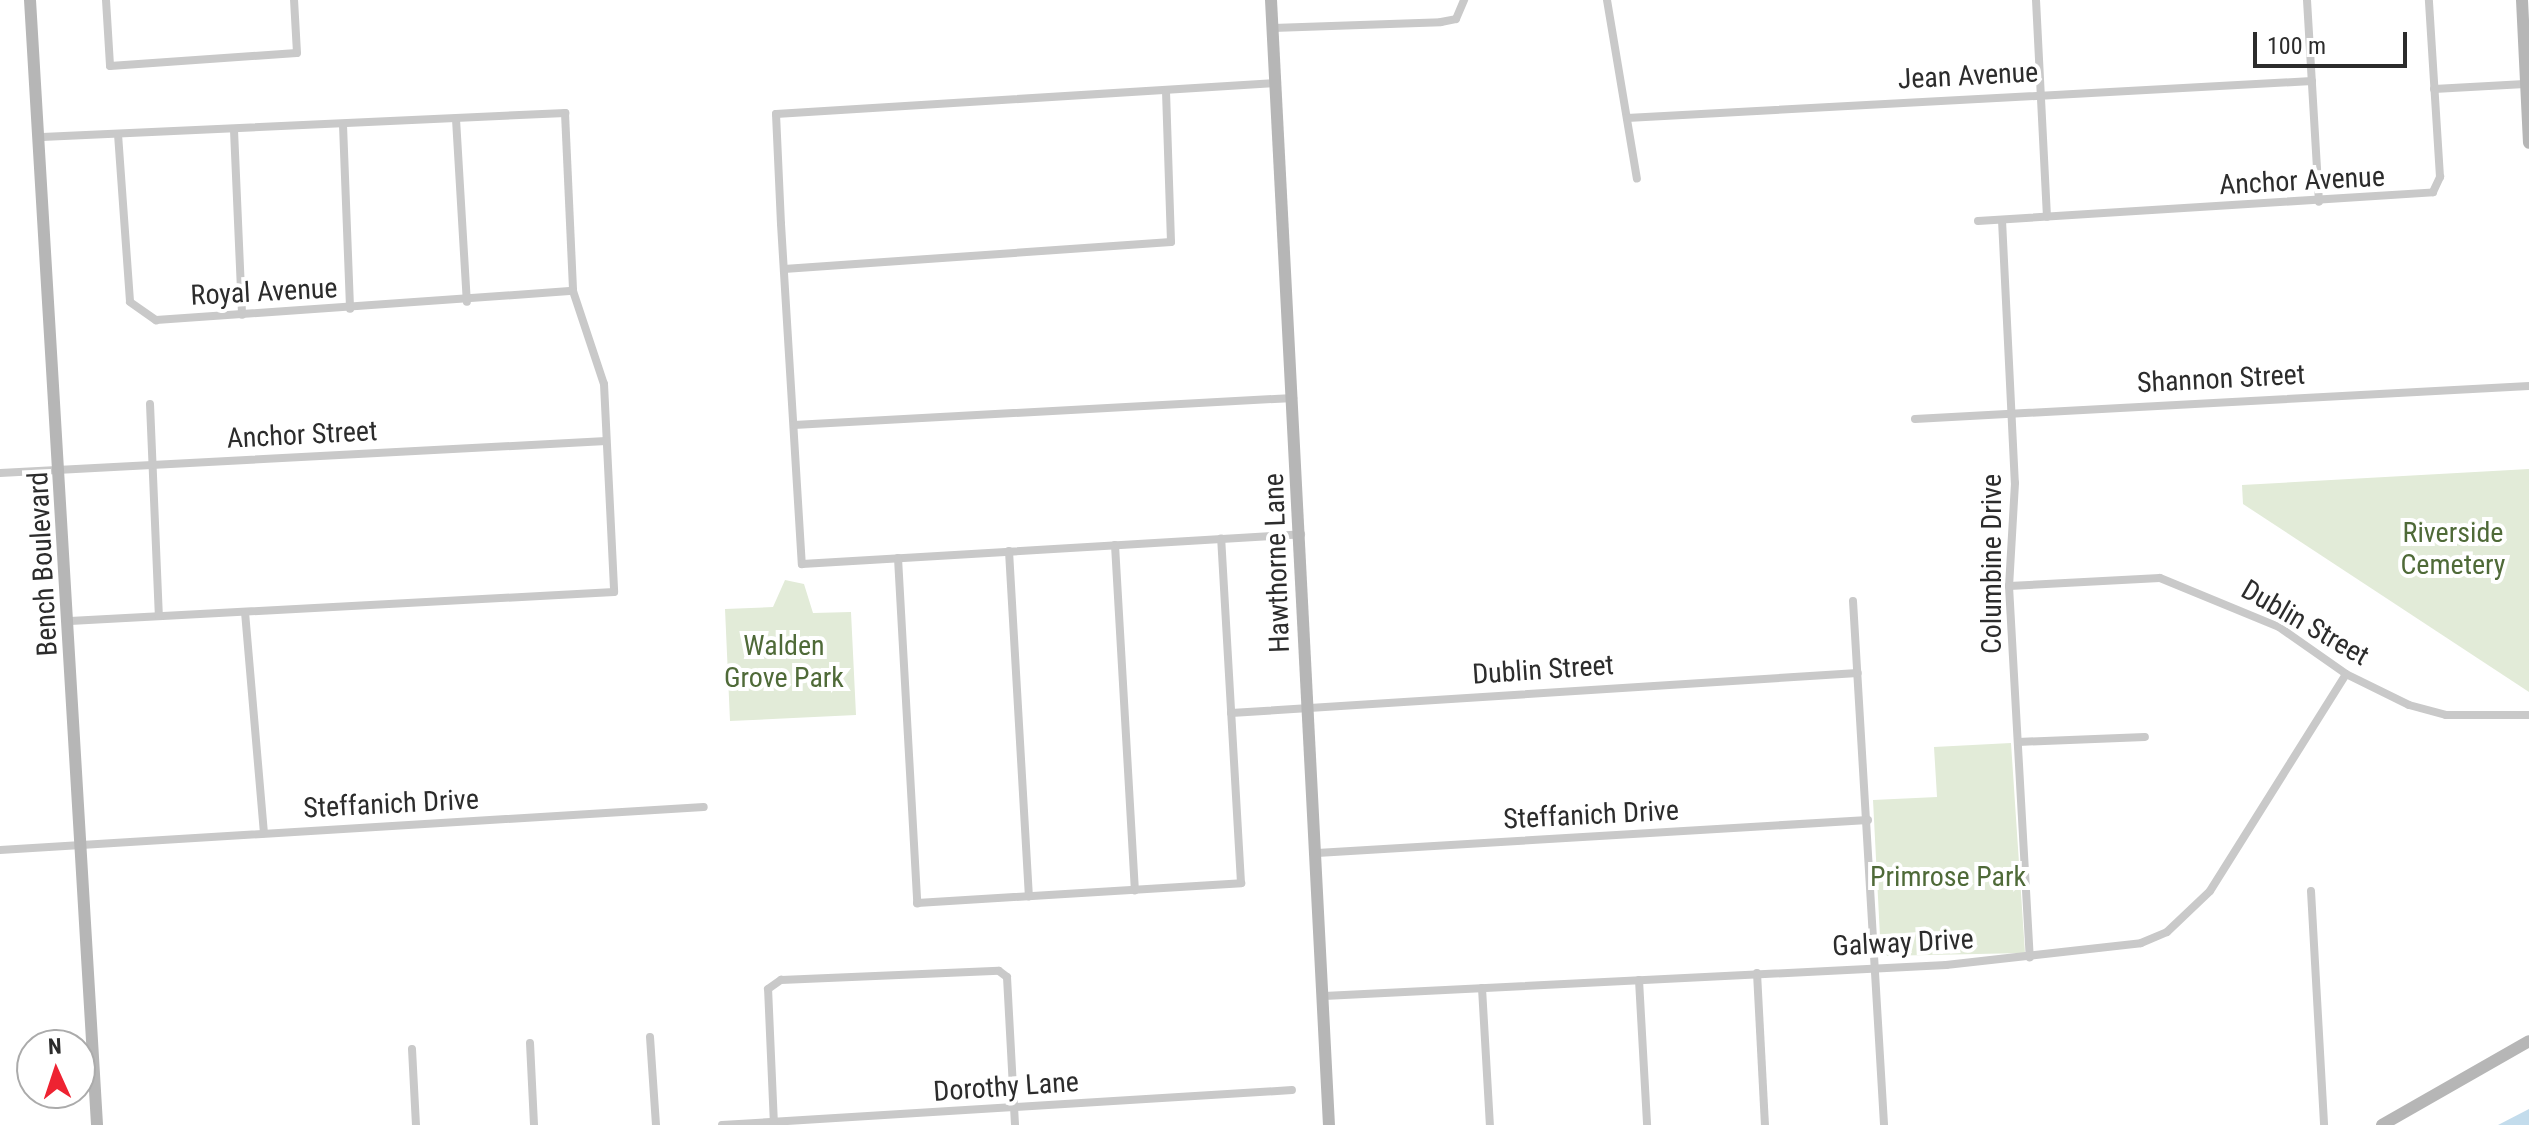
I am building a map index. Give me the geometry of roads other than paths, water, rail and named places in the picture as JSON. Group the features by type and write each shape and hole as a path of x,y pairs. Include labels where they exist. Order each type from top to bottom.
{"street":[{"name":"Bench Boulevard","path":"30,0 42,137 62,470 97,1125"},
{"path":"106,0 110,66 297,53 294,0"},
{"name":"Hawthorne Lane","path":"1271,0 1294,398 1329,1125"},
{"path":"1273,28 1441,22 1456,19 1464,0"},
{"path":"1607,0 1637,179"},
{"path":"2036,0 2047,217"},
{"path":"2307,0 2319,202"},
{"path":"2429,0 2434,89 2525,84"},
{"path":"2522,0 2529,143"},
{"name":"Jean Avenue","path":"1627,118 2312,81"},
{"path":"1276,83 776,114 784,269 802,564 1301,534"},
{"name":"Anchor Avenue","path":"1978,221 2319,202 2433,192 2440,177 2434,89"},
{"path":"784,269 1171,242 1166,91"},
{"path":"42,137 565,113 573,291 604,384 614,592 70,621"},
{"path":"456,119 467,302"},
{"path":"343,125 350,309"},
{"path":"234,130 242,315"},
{"name":"Royal Avenue","path":"118,134 135,311 156,320 467,302 573,291"},
{"name":"Columbine Drive","path":"2002,220 2014,412 2009,586 2030,957"},
{"name":"Shannon Street","path":"1915,419 2529,386"},
{"path":"794,425 1294,398"},
{"path":"150,404 159,616"},
{"name":"Anchor Street","path":"0,473 606,441"},
{"path":"898,558 917,903 1241,883 1221,539"},
{"path":"1115,545 1135,890"},
{"path":"1009,551 1029,896"},
{"name":"Dublin Street","path":"2009,586 2160,578 2279,627 2346,674 2446,715 2529,715"},
{"path":"1853,601 1878,966 1884,1125"},
{"path":"245,612 264,833"},
{"name":"Dublin Street","path":"1231,713 1858,673"},
{"name":"Galway Drive","path":"1324,996 2030,957 2141,943 2186,915 2237,853 2346,674"},
{"path":"2018,742 2145,737"},
{"name":"Steffanich Drive","path":"0,850 704,807"},
{"name":"Steffanich Drive","path":"1317,853 1868,820"},
{"path":"2311,891 2324,1125"},
{"path":"774,1124 768,989 781,980 999,971 1007,977 1015,1125"},
{"path":"1757,973 1765,1125"},
{"path":"1639,980 1647,1125"},
{"path":"1482,988 1490,1125"},
{"path":"650,1037 656,1125"},
{"path":"2382,1125 2529,1041"},
{"path":"530,1043 534,1125"},
{"path":"412,1049 416,1125"},
{"name":"Dorothy Lane","path":"722,1125 1292,1090"}],"water":[{"path":"2529,1109 2529,1125 2498,1125"}],"park label":[{"name":"Riverside Cemetery","path":"2453,549"},
{"name":"Walden Grove Park","path":"784,662"},
{"name":"Primrose Park","path":"1948,877"}]}
